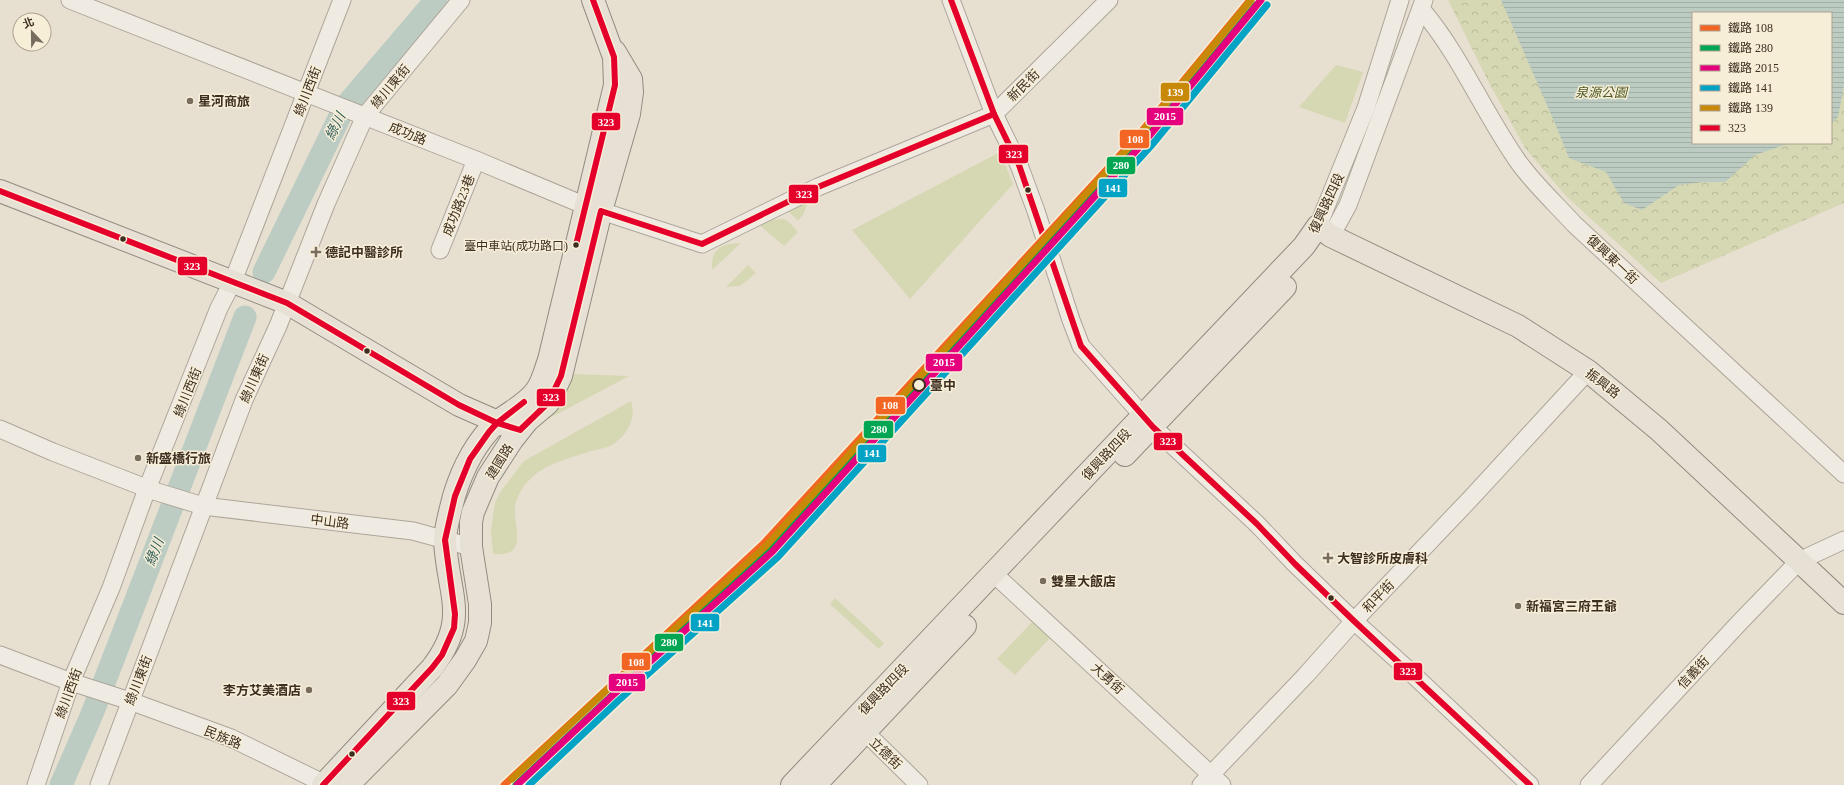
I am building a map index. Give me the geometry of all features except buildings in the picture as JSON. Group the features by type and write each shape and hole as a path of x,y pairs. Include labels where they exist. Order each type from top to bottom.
{"main road":[{"name":"建國路","path":"348,785 447,685 465,660 476,641 480,623 480,604 471,547 471,522 479,495 488,477 520,430 548,403 561,376 594,209 623,82 593,0"},
{"path":"0,191 282,301 460,406 497,423 520,430"},
{"name":"建國路","path":"325,784 432,668 448,644 454,628 455,614 445,540 452,504 462,475 470,459 497,423 531,397 542,381 594,209"},
{"name":"振興路","path":"1324,231 1518,326 1588,371 1660,430 1844,604"},
{"name":"復興路四段","path":"792,785 859,726 1147,421 1304,246 1324,231"},
{"name":"復興路四段","path":"814,785 859,726"}],"street":[{"name":"成功路","path":"70,0 306,92 594,209 702,244"},
{"name":"綠川西街","path":"36,785 76,684 111,588 151,490 219,308 236,283 306,92 342,0"},
{"name":"綠川東街","path":"99,785 123,699 196,504 244,400 282,301 364,116 461,0"},
{"path":"951,0 994,114 1019,165 1036,211 1078,340 1088,354 1147,421 1257,524 1295,564 1354,621 1421,681 1530,785"},
{"name":"新民街","path":"702,244 818,187 994,114 1109,0"},
{"name":"復興路四段","path":"1324,231 1366,108 1400,0"},
{"name":"復興路四段","path":"1324,231 1348,205 1423,5"},
{"name":"復興東一街","path":"1423,5 1441,32 1473,90 1517,160 1537,185 1574,224 1844,474"},
{"name":"成功路23巷","path":"440,250 476,160"},
{"name":"和平街","path":"1211,782 1354,621 1467,503 1588,371"},
{"path":"0,429 53,452 151,490"},
{"name":"中山路","path":"151,490 196,504 414,531 471,547"},
{"path":"1799,561 1844,540"},
{"name":"信義街","path":"1589,785 1739,623 1799,561"},
{"name":"大勇街","path":"998,579 1121,690 1211,782"},
{"path":"0,655 76,684"},
{"name":"民族路","path":"76,684 123,699 231,738 325,784"},
{"name":"立德街","path":"859,726 920,785"}],"green space":[{"name":"泉源公園","path":"1448,0 1844,0 1844,203 1661,283 1566,196 1525,148 1489,83"},
{"path":"1336,65 1363,72 1345,123 1299,107"},
{"path":"1000,152 1013,184 910,299 852,230"},
{"path":"809,200 803,215 798,221 790,213 781,210"},
{"path":"784,219 789,222 798,232 784,246 758,224 769,220"},
{"path":"741,243 712,270 713,257 718,249 722,246"},
{"path":"748,265 756,273 740,286 726,287"},
{"path":"574,374 629,376 548,419 559,406"},
{"path":"631,401 633,407 632,420 622,437 612,445 551,465 531,478 520,492 516,503 516,547 504,554 493,554 491,531 495,502 501,491 524,461"},
{"path":"835,598 884,643 879,649 830,604"},
{"path":"1034,620 1051,637 1015,675 997,659"}],"shaded area":[{"path":"1501,0 1844,0 1844,85 1838,117 1832,123 1832,12 1692,12 1692,144 1787,144 1755,155 1725,182 1703,182 1679,185 1642,210 1624,203 1606,172 1569,158"}],"waterway":[{"name":"綠川","path":"264,272 344,108 436,0"},
{"name":"綠川","path":"61,785 92,714 245,317"}],"rail line":[{"name":"108","path":"504,785 764,543 1141,132 1250,0"},
{"name":"139","path":"512,779 608,689 766,546 1139,136 1251,0"},
{"name":"2015","path":"517,785 613,695 772,552 1145,141 1261,0"},
{"name":"280","path":"516,785 770,548 1147,137 1256,5"},
{"name":"141","path":"529,785 618,701 778,557 1151,146 1267,5"}],"transit line":[{"name":"323","path":"576,245 615,85 614,57 593,0"},
{"name":"323","path":"951,0 994,114 1019,165 1081,346 1153,427 1257,524 1295,564 1354,621 1530,785"},
{"name":"323","path":"0,191 287,303 459,405 497,423 520,430 548,403 561,376 601,211 702,244 818,187 994,114"},
{"name":"323","path":"323,785 432,668 442,655 454,628 455,614 445,540 455,496 470,459 489,432 497,423 524,402"}],"place":[{"name":"星河商旅","path":"190,101"},
{"name":"臺中車站(成功路口)","path":"576,245"},
{"name":"德記中醫診所","path":"316,252"},
{"name":"臺中","path":"919,385"},
{"name":"新盛橋行旅","path":"138,458"},
{"name":"大智診所皮膚科","path":"1328,558"},
{"name":"雙星大飯店","path":"1043,581"},
{"name":"新福宮三府王爺","path":"1518,606"},
{"name":"李方艾美酒店","path":"309,690"}]}
